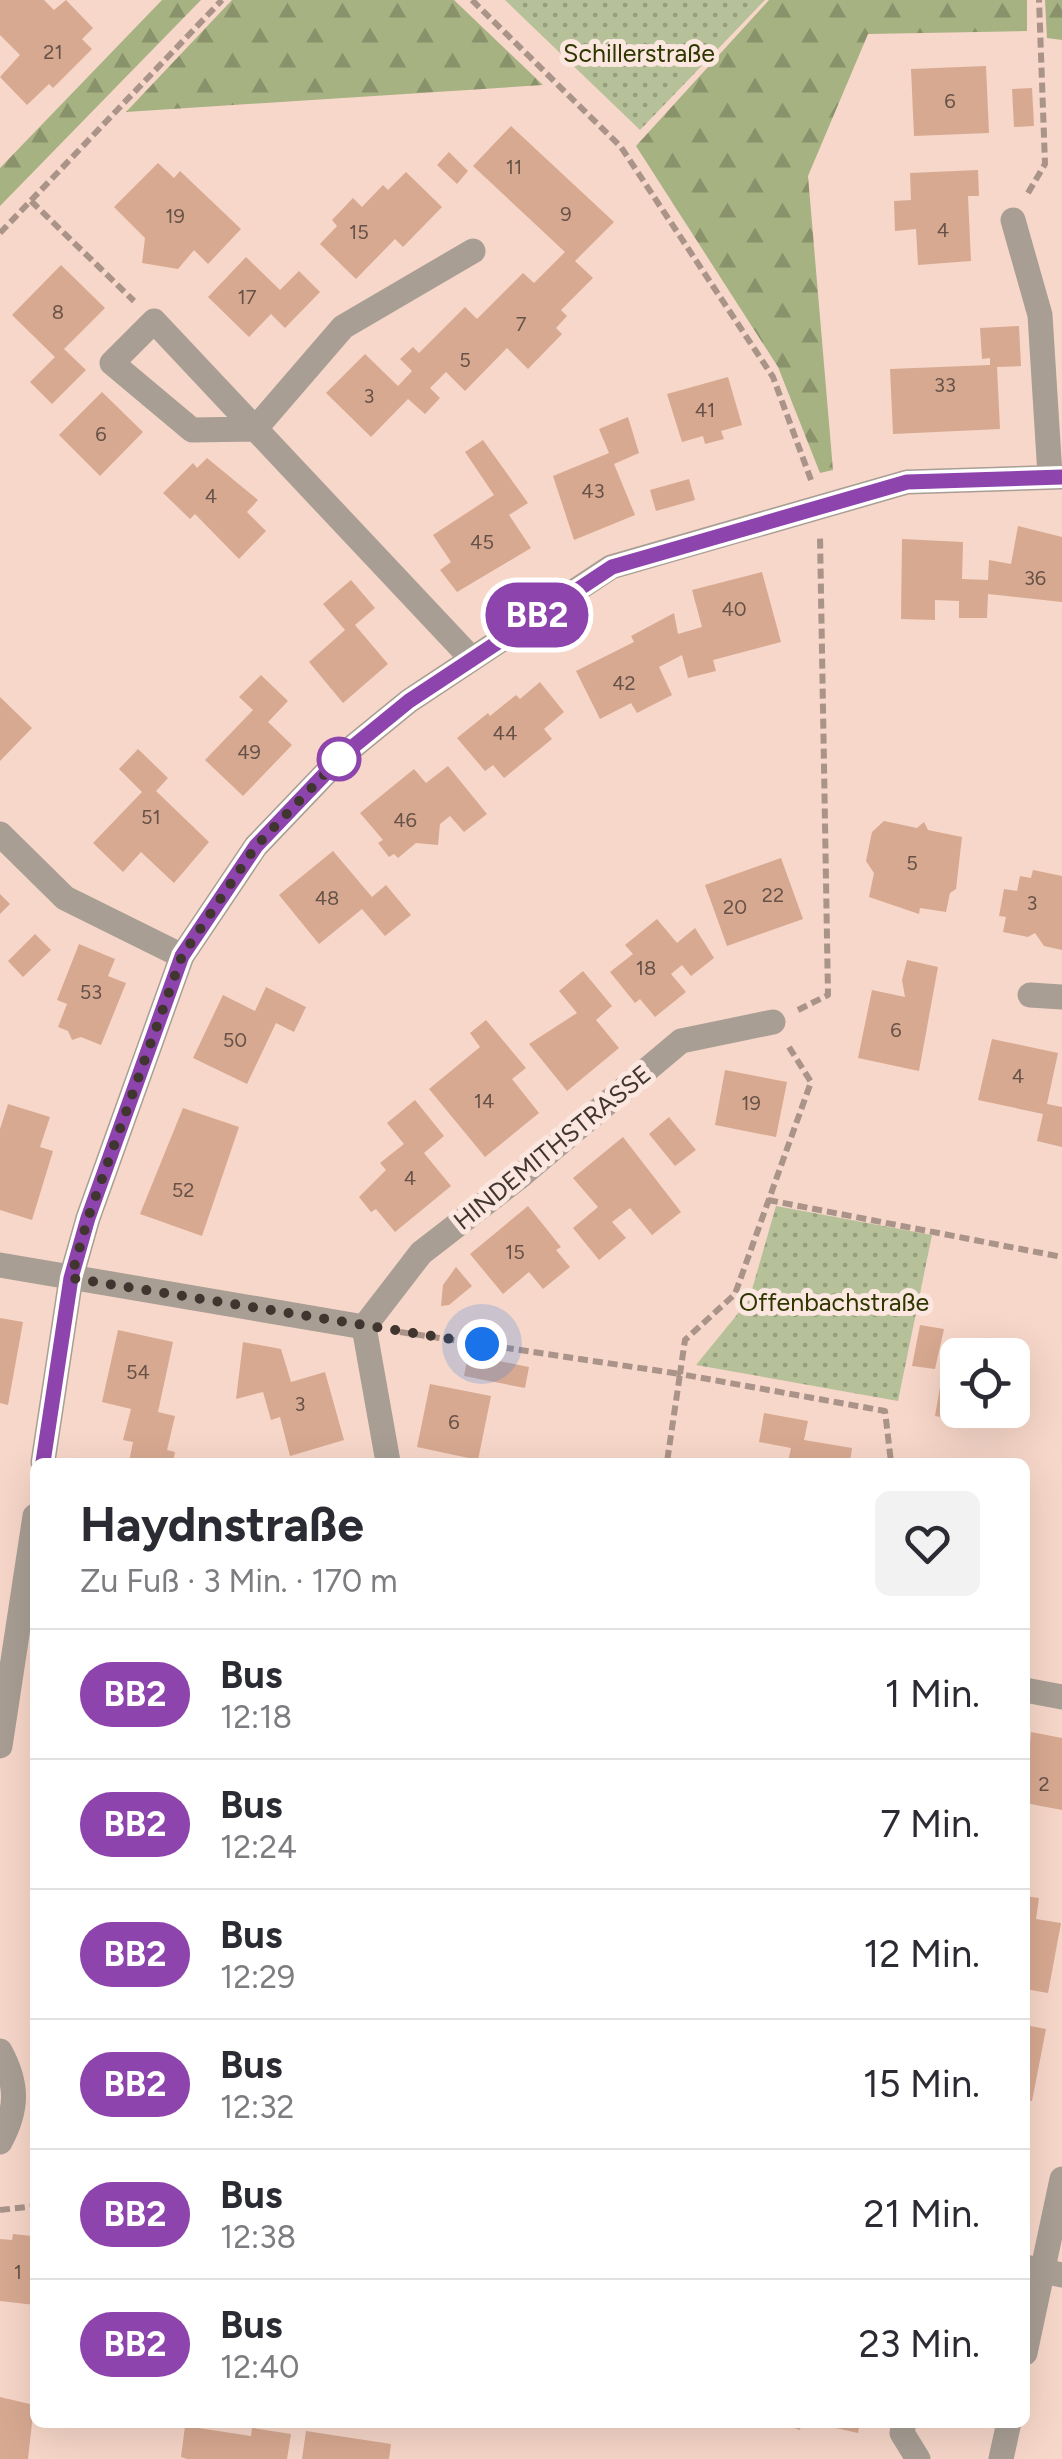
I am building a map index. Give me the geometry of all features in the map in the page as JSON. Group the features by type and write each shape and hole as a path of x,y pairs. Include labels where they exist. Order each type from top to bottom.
{"street":[{"path":"44,1458 71,1278 88,1218 182,956 256,846 344,754 471,658 612,567 907,482 1056,476 1040,315 1013,220"},
{"path":"471,658 255,429 154,321 112,363 192,430 255,429 343,327 473,251"},
{"path":"0,834 65,898 182,956"},
{"path":"1030,994 1062,997"},
{"name":"HINDEMITHSTRASSE","path":"364,1326 421,1252 524,1174 681,1041 773,1022"},
{"path":"0,1264 364,1326 387,1458"},
{"path":"0,1746 30,1549"},
{"path":"1030,1691 1062,1698"},
{"path":"0,2051 25,2101 0,2142"},
{"path":"1030,2331 1062,2179"},
{"path":"903,2428 902,2433 918,2459"},
{"path":"1001,2459 1008,2428"}],"path":[{"path":"0,233 222,0"},
{"path":"472,0 621,147 773,377 820,506 828,995 773,1022 811,1082 736,1294 685,1340 668,1458"},
{"path":"1013,220 1045,164 1038,0"},
{"path":"31,201 154,321"},
{"path":"768,1200 1062,1258"},
{"path":"364,1326 680,1374 885,1411 891,1458"},
{"path":"0,2210 30,2207"}],"green space":[{"path":"162,0 201,0 0,206 0,168"},
{"path":"232,0 454,0 543,85 126,112"},
{"name":"Schillerstraße","path":"505,0 765,0 640,130"},
{"path":"769,0 1027,0 1027,31 868,34 808,176 833,470 820,473 778,367 636,146"},
{"path":"1045,0 1062,0 1062,40 1047,38"},
{"name":"Offenbachstraße","path":"776,1206 932,1235 898,1401 696,1365 749,1300"}],"building":[{"path":"0,0 44,0 54,10 66,0 93,28 82,39 92,49 53,88 49,84 27,105 0,77 20,55 0,35"},
{"path":"986,66 989,133 914,136 911,69"},
{"path":"1032,88 1034,126 1014,127 1012,89"},
{"path":"511,126 614,222 575,261 593,278 561,310 567,316 556,328 562,334 528,369 507,348 465,391 446,372 430,388 440,398 425,414 408,399 371,437 326,393 365,354 398,386 412,371 400,359 413,347 419,353 465,307 477,319 523,273 534,283 565,252 473,166"},
{"path":"449,152 468,171 457,184 437,165"},
{"path":"158,163 174,178 180,171 241,229 208,264 194,250 178,269 142,263 145,238 114,207"},
{"path":"978,170 979,196 968,196 971,261 918,265 916,229 895,231 894,201 911,200 910,173"},
{"path":"406,172 442,207 403,247 395,239 356,279 320,244 337,226 332,220 353,198 362,207 383,185 388,190"},
{"path":"246,257 280,290 299,271 320,292 285,328 271,314 249,337 208,297"},
{"path":"61,265 105,308 64,349 86,370 52,404 30,382 55,357 12,315"},
{"path":"1019,326 1021,366 997,367 1000,429 893,434 890,369 990,365 990,358 982,359 980,328"},
{"path":"728,377 742,425 721,431 724,439 705,444 703,436 682,442 667,394"},
{"path":"102,392 143,432 100,476 59,435"},
{"path":"628,417 639,453 614,464 635,515 574,540 553,476 609,453 599,429"},
{"path":"483,440 528,503 509,515 531,548 457,592 440,570 451,562 433,535 494,495 465,452"},
{"path":"207,458 258,500 247,512 266,531 239,559 195,514 190,519 163,493 193,463 197,468"},
{"path":"689,479 695,500 656,511 650,490"},
{"path":"1018,526 1062,537 1062,602 988,594 987,618 959,618 959,601 935,600 935,620 901,619 902,539 963,542 962,579 988,580 989,560 1011,564"},
{"path":"762,572 781,642 713,660 716,671 688,678 682,655 659,667 672,695 637,713 631,703 600,719 576,671 634,642 631,636 674,613 678,634 702,627 692,590"},
{"path":"351,580 375,608 355,625 388,664 343,703 309,662 345,630 323,604"},
{"path":"261,675 288,701 268,722 292,745 243,796 205,760 253,710 239,697"},
{"path":"540,682 564,712 544,729 552,739 504,778 493,765 485,771 457,738 488,713 490,716 516,695 520,699"},
{"path":"0,697 32,728 0,761"},
{"path":"138,749 168,778 156,791 209,842 174,883 141,852 123,872 93,843 142,792 119,769"},
{"path":"448,766 487,814 464,832 450,816 440,824 438,845 416,843 398,858 394,854 389,857 378,843 383,840 360,813 414,769 426,783"},
{"path":"884,821 917,828 924,822 928,830 962,837 956,889 950,893 946,912 920,908 919,914 869,897 874,873 866,861 872,832"},
{"path":"333,851 372,897 386,885 411,915 385,936 362,909 319,944 279,895"},
{"path":"781,858 803,919 727,946 705,885"},
{"path":"1033,870 1062,876 1062,950 1044,946 1035,933 1028,937 1003,932 1006,917 999,916 1004,889 1017,891 1020,876 1031,878"},
{"path":"0,894 10,904 0,914"},
{"path":"657,919 677,943 695,928 714,958 691,976 682,965 671,974 686,992 655,1017 640,999 635,1003 610,972 633,954 625,945"},
{"path":"35,934 51,950 23,977 8,961"},
{"path":"79,944 115,959 108,976 126,983 101,1045 81,1037 72,1040 68,1031 58,1027 67,1004 57,1000"},
{"path":"907,960 938,967 919,1071 858,1058 872,990 905,997 902,980"},
{"path":"583,971 612,1006 596,1020 619,1048 567,1091 529,1044 577,1013 559,991"},
{"path":"266,987 306,1007 294,1032 276,1023 247,1084 193,1058 223,995 255,1011"},
{"path":"486,1020 526,1068 512,1079 539,1113 485,1157 429,1089 480,1047 470,1033"},
{"path":"992,1039 1058,1053 1047,1104 1062,1107 1062,1147 1037,1141 1043,1114 978,1100"},
{"path":"725,1070 787,1082 776,1137 715,1125"},
{"path":"415,1100 444,1136 424,1153 451,1186 395,1232 376,1209 371,1212 359,1197 386,1170 380,1163 404,1144 387,1123"},
{"path":"8,1104 50,1117 40,1147 53,1151 32,1220 0,1210 0,1129"},
{"path":"183,1108 239,1127 202,1236 140,1214"},
{"path":"669,1117 696,1150 675,1166 649,1134"},
{"path":"623,1137 681,1212 652,1235 630,1208 612,1222 626,1238 599,1260 573,1228 598,1207 573,1178"},
{"path":"528,1206 561,1247 556,1250 570,1267 543,1289 529,1272 503,1294 470,1254"},
{"path":"456,1267 472,1286 449,1305 441,1306 443,1285"},
{"path":"0,1318 23,1322 8,1405 0,1403"},
{"path":"920,1325 944,1329 935,1369 912,1366"},
{"path":"118,1330 173,1342 158,1412 175,1416 167,1450 175,1452 174,1458 130,1458 133,1442 123,1440 131,1409 102,1402"},
{"path":"243,1342 281,1349 291,1382 325,1372 344,1440 290,1456 280,1417 271,1420 263,1392 236,1399"},
{"path":"468,1355 529,1367 525,1388 464,1376"},
{"path":"430,1384 491,1396 478,1458 417,1447"},
{"path":"940,1387 940,1417 935,1416"},
{"path":"764,1413 808,1421 804,1440 852,1448 851,1458 789,1458 791,1448 759,1442"},
{"path":"1031,1732 1062,1738 1062,1810 1030,1804"},
{"path":"1030,1897 1039,1898 1036,1919 1061,1923 1048,1993 1030,1990"},
{"path":"1030,2026 1046,2029 1030,2101"},
{"path":"13,2234 30,2236 30,2304 0,2301 0,2239 12,2240"},
{"path":"0,2397 30,2404 28,2459 0,2459"},
{"path":"185,2428 251,2436 252,2428 291,2434 287,2459 181,2457"},
{"path":"306,2431 391,2444 389,2459 302,2459"}],"bus line":[{"name":"BB2","path":"44,1458 71,1278 88,1218 182,956 256,846 344,754 409,701 612,567 907,482 1062,477"}],"route":[{"path":"339,759 344,754 256,846 182,956 88,1218 71,1278 482,1344"}]}
